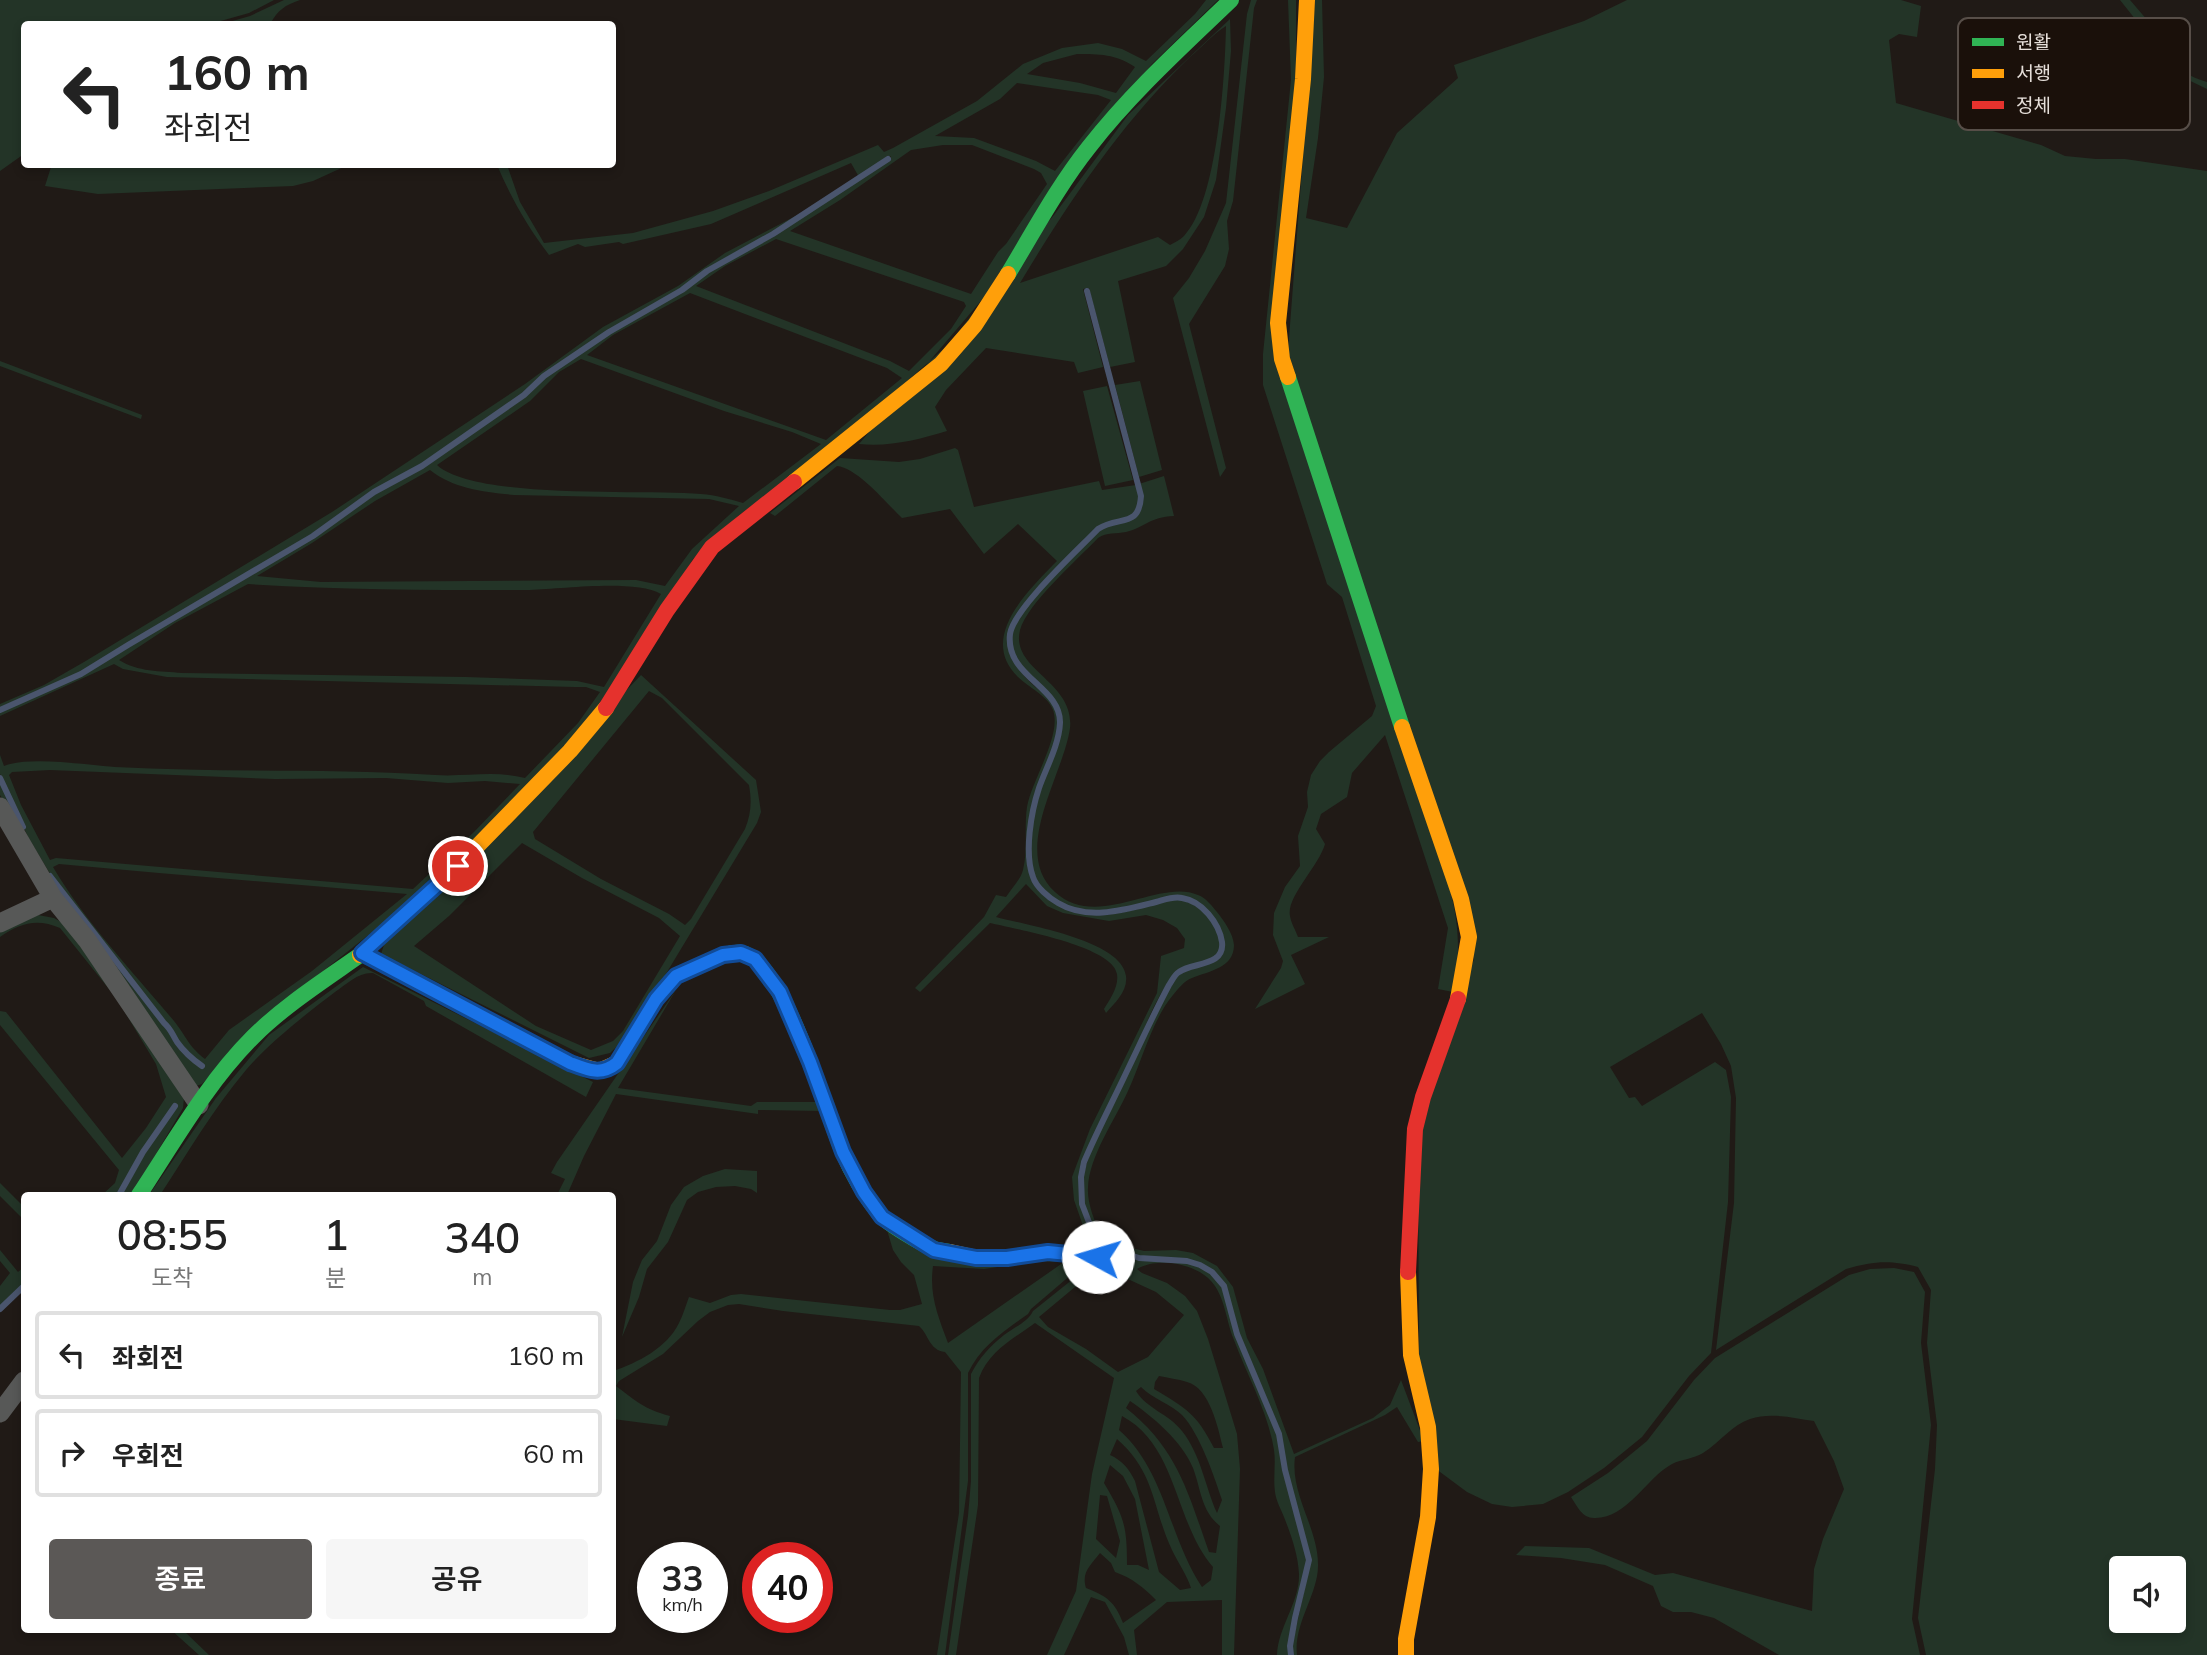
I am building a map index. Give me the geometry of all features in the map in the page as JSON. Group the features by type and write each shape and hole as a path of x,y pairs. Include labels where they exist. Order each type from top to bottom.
{"street":[{"path":"141,1192 198,1105 252,1038 362,953 458,866 570,751 612,701 667,610 712,547 928,376 953,352 975,324 1045,210 1098,136 1156,71 1231,0"},
{"path":"1307,0 1303,79 1278,323 1282,359 1439,840 1461,899 1469,937 1456,1008 1423,1097 1415,1129 1408,1275 1411,1355 1428,1427 1431,1469 1428,1517 1406,1639 1406,1655"},
{"path":"0,807 53,898 87,940 198,1105"},
{"path":"0,923 53,898"},
{"path":"362,953 570,1063 594,1072 608,1070 617,1063 656,999 676,976 723,955 741,953 755,959 780,992 810,1062 843,1152 864,1192 882,1217 934,1250 976,1258 1007,1258 1048,1252 1098,1257"},
{"path":"0,1413 21,1385"}],"green space":[{"path":"0,0 274,0 249,13 221,21 21,21 21,156 0,171"},
{"path":"284,0 300,0 282,9 272,21 232,21"},
{"path":"1206,0 1218,0 1152,64 1069,163 981,303 949,344 852,430 738,516 693,559 616,684 589,722 411,901 268,1015 202,1084 196,1086 139,1002 55,891 0,795 0,782 46,873 168,1029 178,1047 201,1067 202,1065 183,1048 169,1026 49,872 28,837 0,774 0,755 4,766 43,761 155,769 492,774 525,778 578,723 600,692 586,687 167,677 123,669 114,664 0,716 0,712 82,676 314,537 375,494 423,467 610,333 683,292 708,272 774,235 889,160 891,156 859,177 851,163 711,224 623,244 619,242 585,247 578,244 549,255 520,212 498,168 508,168 520,202 544,243 633,233 713,211 769,191 878,145 884,152 977,101 1023,64 1062,48 1098,43 1122,49 1146,61","holes":["1077,54 1114,57 1135,67 1116,93 1080,83 1027,74 1043,63","1017,83 1098,95 1111,100 1055,171 974,138 935,136 1000,99","943,145 972,145 1034,169 1041,173 1047,184 971,294 790,231 911,150","776,239 964,302 966,306 951,329 909,371 890,361 696,286 725,266","690,293 887,368 902,378 826,440 587,355 613,335","581,359 821,444 743,503 701,494 562,491 486,484 457,476 437,465 530,401 559,372","430,470 459,485 503,494 709,499 739,506 692,549 665,586 636,580 321,582 257,576 375,501","248,584 459,590 617,586 649,589 661,594 604,687 577,681 466,677 182,673 141,669 119,660 175,623","50,770 275,779 386,778 448,783 485,781 520,784 413,889 56,858 50,860 21,805 9,775 12,772","59,864 407,894 312,971 229,1030 205,1059 191,1046 174,1021 110,947 53,867"]},
{"path":"1251,0 1257,0 1233,201 1227,221 1229,249 1225,266 1189,324 1226,468 1220,477 1173,298 1205,251 1226,203 1247,14"},
{"path":"1288,0 1296,0 1296,80 1274,326 1278,371 1450,889 1457,928 1458,953 1453,992 1438,989 1448,928 1385,735 1352,773 1347,797 1321,814 1316,829 1325,844 1290,908 1298,937 1329,937 1291,955 1305,984 1255,1009 1283,961 1273,935 1274,913 1285,887 1300,866 1298,836 1308,807 1307,792 1311,775 1329,752 1372,716 1376,706 1342,597 1327,584 1263,385 1263,354 1291,80"},
{"path":"1315,0 1322,0 1324,77 1306,218 1347,228 1397,133 1458,78 1454,65 1584,21 1627,0 1901,0 1921,6 1917,37 1899,34 1889,40 1896,103 1958,121 1958,130 1989,130 2041,145 2065,156 2125,159 2207,171 2207,1655 1926,1655 1918,1618 1935,1469 1937,1425 1927,1343 1931,1290 1918,1267 1882,1262 1846,1269 1716,1350 1734,1203 1736,1098 1731,1066 1702,1013 1610,1067 1629,1098 1635,1097 1642,1106 1715,1062 1726,1070 1731,1097 1728,1202 1711,1353 1689,1376 1642,1437 1604,1468 1568,1492 1543,1504 1512,1507 1492,1504 1467,1492 1436,1469 1419,1357 1418,1135 1474,959 1288,351"},
{"path":"2120,0 2130,0 2145,18 2134,18"},
{"path":"1230,19 1231,51 1226,108 1216,180 1204,217 1183,249 1166,266 1118,281 1135,362 1110,367 1089,288 1083,289 1103,367 1078,373 1074,362 986,348 946,390 935,407 947,431 903,442 859,444 1054,215 1128,115","holes":["1226,26 1221,104 1212,167 1196,219 1184,236 1170,245 1158,237 1020,283 1077,193 1142,108 1190,57"]},
{"path":"2190,75 2207,82 2207,89 2190,81"},
{"path":"51,168 341,168 313,181 293,186 98,194 45,186"},
{"path":"809,209 730,255 691,280 682,289 575,353 543,375 523,394 421,465 373,491 312,534 102,661 0,708 0,704 44,685 84,662 332,512 525,384 603,327 678,286 725,253"},
{"path":"0,361 142,415 141,419 0,366"},
{"path":"1140,381 1162,470 1139,477 1115,385"},
{"path":"1107,386 1133,480 1105,486 1083,391"},
{"path":"955,448 958,450 974,507 1099,481 1102,490 1136,485 1140,496 1135,514 1097,528 1047,578 1013,621 1009,633 1013,658 1028,680 1052,703 1058,721 1056,739 1036,792 1027,836 1029,871 1038,889 1064,908 1095,915 1122,912 1172,899 1181,900 1206,914 1218,929 1220,938 1218,954 1213,959 1177,971 1165,987 1083,1161 1079,1177 1080,1205 1093,1239 1107,1247 1104,1249 1089,1243 1074,1200 1072,1177 1090,1129 1157,993 1161,956 1184,948 1185,939 1177,928 1146,915 1109,921 1063,913 1047,906 1026,884 996,917 1070,936 1108,953 1120,963 1126,976 1125,987 1106,1013 1104,1009 1117,984 1117,974 1111,964 1082,947 990,923 920,992 915,988 984,917 996,895 1006,897 1022,873 1027,807 1050,745 1055,720 1047,700 1018,677 1007,662 1003,646 1005,630 1012,614 1057,561 1018,524 984,554 950,509 902,518 863,480 837,466 775,516 770,513 840,458 899,462 920,459"},
{"path":"1164,476 1174,516 1159,518 1133,530 1098,538 1042,595 1020,630 1019,644 1024,656 1063,698 1069,712 1070,728 1066,747 1038,834 1038,856 1042,875 1055,892 1072,903 1090,907 1108,906 1165,893 1198,895 1209,902 1222,919 1234,945 1233,953 1225,964 1181,985 1153,1028 1089,1176 1091,1211 1100,1233 1096,1237 1083,1190 1085,1169 1095,1142 1174,980 1180,974 1219,958 1223,951 1223,942 1214,919 1202,905 1187,897 1172,897 1106,911 1083,910 1060,903 1047,894 1038,882 1032,868 1030,852 1032,819 1061,724 1053,699 1016,657 1012,645 1013,630 1038,593 1099,530 1138,514 1142,508 1139,484"},
{"path":"641,675 756,780 761,812 757,823 629,1035 610,1053 589,1058 381,954 384,945","holes":["649,691 662,698 749,785 750,808 745,829 685,925 535,839 533,832","522,843 659,918 680,936 623,1031 613,1041 591,1050 536,1026 414,946 449,916"]},
{"path":"38,915 54,918 72,928 184,1098 183,1108 134,1192 123,1192 176,1105 157,1128 120,1192 105,1192 115,1183 119,1170 0,1025 0,1011 6,1012 122,1158 166,1097 156,1064 117,999 60,928 44,923 29,923 0,937 0,929"},
{"path":"363,967 593,1082 586,1097 426,1006 424,1001 373,973 362,974 324,1000 255,1060 211,1116 162,1192 151,1192 216,1098 269,1035"},
{"path":"676,990 618,1088 751,1106 757,1102 819,1102 823,1111 758,1110 758,1114 616,1094 568,1192 558,1192 565,1179 551,1173"},
{"path":"725,1169 757,1171 757,1193 735,1186 716,1187 698,1192 687,1200 668,1242 647,1269 639,1297 622,1337 633,1282 642,1260 657,1241 671,1205 684,1187 703,1176"},
{"path":"0,1183 21,1204 21,1217 0,1196"},
{"path":"887,1230 923,1250 953,1259 992,1263 1051,1256 1062,1257 1079,1268 1028,1314 994,1340 979,1355 968,1373 968,1481 945,1655 937,1655 959,1513 961,1372 945,1352 932,1345 919,1326 739,1304 728,1305 710,1312 663,1354 619,1381 616,1386 616,1370 641,1359 659,1347 674,1332 689,1297 710,1303 741,1294 900,1310 922,1304 914,1275 893,1250","holes":["1039,1261 1064,1262 948,1343 933,1296 933,1266 984,1269"]},
{"path":"1127,1244 1144,1251 1176,1250 1193,1253 1217,1266 1233,1287 1247,1338 1263,1369 1294,1454 1373,1418 1390,1405 1401,1380 1424,1441 1418,1442 1397,1407 1295,1457 1296,1484 1314,1537 1318,1564 1315,1586 1299,1632 1297,1655 1293,1655 1292,1646 1311,1560 1286,1470 1281,1434 1238,1333 1225,1286 1213,1271 1201,1263 1187,1259 1139,1257 1115,1249"},
{"path":"0,1250 18,1272 21,1270 21,1286 0,1306 0,1286 10,1273 0,1261"},
{"path":"1113,1251 1138,1260 1187,1262 1211,1273 1222,1287 1235,1334 1277,1435 1283,1470 1308,1560 1294,1618 1290,1655 1277,1655 1278,1645 1296,1595 1299,1574 1292,1538 1276,1495 1274,1450 1267,1422 1216,1287 1204,1275 1186,1266 1155,1263 1137,1269 1167,1283 1185,1296 1197,1311 1237,1434 1240,1469 1234,1655 1222,1655 1222,1600 1167,1602 1134,1630 1137,1655 1129,1655 1124,1637 1105,1602 1091,1597 1064,1655 1047,1655 1076,1591 1092,1474 1114,1378 1035,1323 995,1353 979,1378 978,1505 956,1655 948,1655 971,1481 971,1374 994,1343 1024,1322 1033,1311 1098,1259","holes":["1119,1275 1156,1292 1184,1315 1148,1357 1118,1372 1048,1327 1039,1317 1075,1287 1098,1287","1159,1376 1195,1386 1202,1392 1212,1410 1223,1448 1214,1448 1190,1413 1154,1389","1141,1387 1178,1411 1189,1423 1206,1456 1222,1500 1217,1513 1188,1440 1177,1425 1136,1391","1130,1401 1166,1430 1188,1458 1205,1507 1220,1526 1216,1553 1209,1552 1187,1491 1170,1456 1144,1424 1126,1408","1122,1416 1140,1429 1154,1446 1165,1465 1190,1529 1213,1567 1211,1580 1202,1587 1191,1568 1157,1484 1134,1446 1119,1430","1117,1439 1130,1452 1146,1478 1165,1535 1191,1588 1180,1590 1159,1572 1135,1481 1115,1457 1110,1455","1110,1465 1123,1476 1135,1499 1149,1570 1138,1565 1127,1565 1126,1540 1120,1513 1104,1483","1100,1495 1107,1496 1120,1541 1116,1558 1096,1539","1100,1553 1111,1563 1115,1572 1137,1583 1156,1600 1123,1623 1109,1601 1086,1588 1085,1577 1090,1565"]},
{"path":"1894,1268 1914,1272 1925,1292 1921,1343 1931,1425 1912,1619 1920,1655 1779,1655 1714,1618 1691,1612 1673,1612 1661,1606 1653,1586 1605,1565 1516,1555 1525,1546 1589,1548 1655,1575 1673,1573 1812,1611 1814,1569 1823,1539 1844,1489 1834,1461 1814,1421 1774,1416 1750,1419 1732,1429 1703,1453 1676,1462 1663,1470 1626,1505 1606,1517 1586,1516 1571,1497 1608,1473 1647,1441 1694,1380 1715,1358 1849,1275 1870,1269"},
{"path":"616,1386 647,1407 670,1416 667,1426 616,1419"},
{"path":"174,1633 186,1633 209,1655 199,1655"}],"waterway":[{"path":"0,710 81,674 313,536 374,492 422,466 609,332 773,234 888,159"},
{"path":"1087,291 1141,496 1139,506 1132,517 1098,529 1048,580 1023,610 1010,634 1011,649 1016,661 1052,700 1058,710 1060,723 1055,748 1033,809 1029,845 1030,867 1035,881 1047,895 1058,903 1081,912 1119,911 1169,898 1189,900 1208,914 1222,942 1222,950 1213,960 1185,969 1173,978 1084,1162 1081,1177 1082,1204 1095,1238 1109,1247"},
{"path":"0,778 23,827"},
{"path":"50,876 180,1046 202,1066"},
{"path":"121,1192 143,1152 175,1106"},
{"path":"1115,1250 1139,1258 1187,1261 1200,1265 1212,1272 1224,1286 1237,1334 1279,1434 1285,1470 1309,1560 1295,1618 1291,1655"},
{"path":"0,1309 21,1289"}],"traffic: fast":[{"path":"1008,274 1067,177 1105,127 1157,71 1231,0"},
{"path":"1288,377 1402,727"},
{"path":"706,963 733,953 742,953 757,962 773,982 787,1009 842,1150 869,1200 880,1215 897,1228 934,1249 950,1252"},
{"path":"141,1192 192,1113 236,1055 304,994 360,955"}],"traffic: slow":[{"path":"1288,377 1282,359 1278,323 1303,79 1307,0"},
{"path":"794,482 941,364 975,325 1008,274"},
{"path":"360,955 458,866 570,751 606,708"},
{"path":"1402,727 1461,899 1469,937 1458,999"},
{"path":"362,953 570,1063 599,1071 617,1063 656,999 676,976 706,963"},
{"path":"950,1252 977,1258 1007,1258 1048,1252 1098,1257"},
{"path":"1406,1655 1406,1639 1428,1517 1431,1469 1428,1427 1411,1355 1408,1272"}],"traffic: jam":[{"path":"606,708 667,610 712,547 794,482"},
{"path":"1408,1272 1415,1129 1423,1097 1458,999"}],"route":[{"path":"458,866 362,953 570,1063 594,1072 608,1070 617,1063 656,999 676,976 703,962 723,955 741,953 755,959 780,992 810,1062 843,1152 864,1192 882,1217 934,1250 976,1258 1007,1258 1048,1252 1098,1257"}]}
